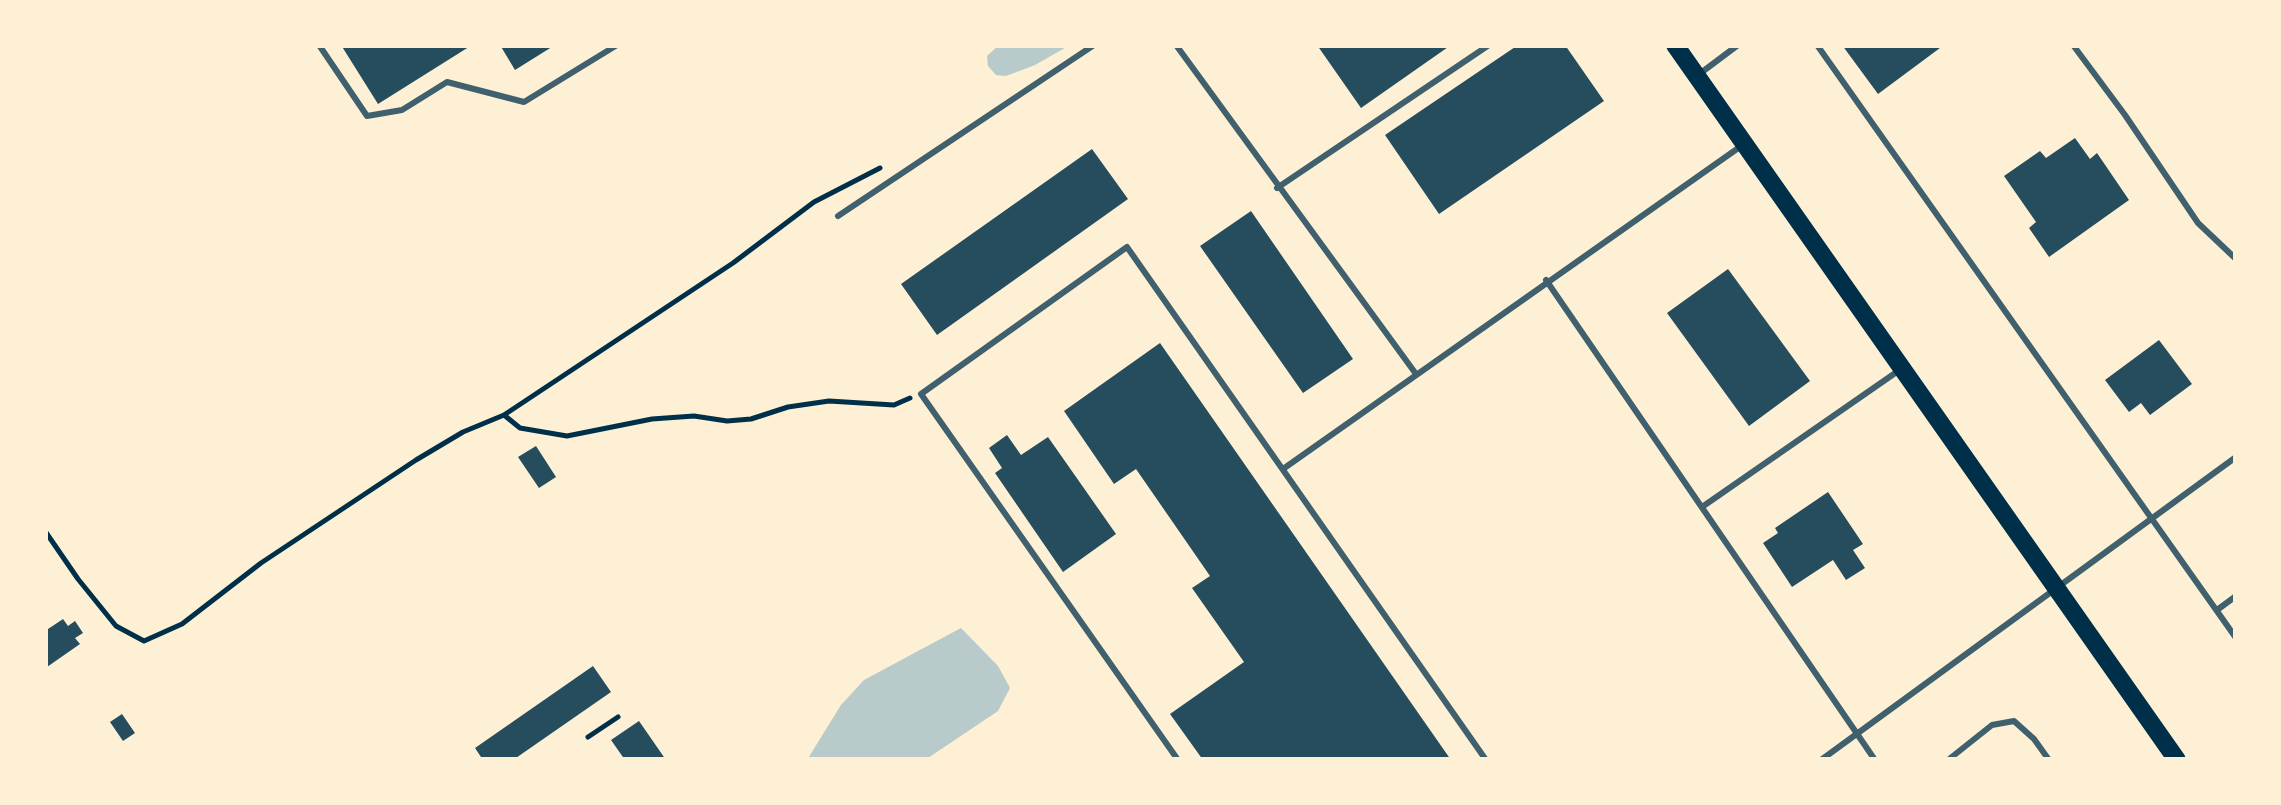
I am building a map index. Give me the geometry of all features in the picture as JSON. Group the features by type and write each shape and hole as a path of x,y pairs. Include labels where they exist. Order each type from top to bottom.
{"main road":[{"path":"1675,45 2177,760"}],"lane":[{"path":"319,45 368,116 402,110 448,82 524,102 617,45"},
{"path":"838,216 1094,45"},
{"path":"1176,45 1416,374"},
{"path":"1278,188 1488,45"},
{"path":"1697,76 1738,45"},
{"path":"1817,45 2236,638"},
{"path":"2073,45 2198,223 2236,259"},
{"path":"1283,469 1745,143"},
{"path":"1178,760 921,394 1127,247 1486,760"},
{"path":"1546,280 1875,760"},
{"path":"1702,507 1902,368"},
{"path":"1821,760 2236,457"},
{"path":"2217,610 2236,596"},
{"path":"1948,760 1992,725 2014,722 2034,739 2049,760"}],"path":[{"path":"45,532 116,626 144,640 182,624 261,563 416,460 463,432 504,415 733,263 814,202 892,162 917,162"},
{"path":"504,415 520,428 567,436 652,419 694,416 751,420 788,407 829,402 894,405 921,394"},
{"path":"588,737 618,717"}],"shaded area":[{"path":"999,45 1070,45 1006,76 996,75 988,66 987,56"},
{"path":"961,628 998,666 1010,688 998,711 925,760 807,760 841,705 864,680"}],"building":[{"path":"341,45 472,45 378,104"},
{"path":"500,45 555,45 515,70"},
{"path":"1317,45 1451,45 1361,108"},
{"path":"1518,45 1565,45 1604,101 1439,214 1385,135"},
{"path":"1842,45 1944,45 1878,94"},
{"path":"2075,138 2090,159 2097,153 2129,200 2049,257 2029,228 2036,222 2004,176 2040,151 2046,158"},
{"path":"1092,149 1128,199 937,335 901,284"},
{"path":"1251,211 1353,359 1303,393 1200,246"},
{"path":"1728,269 1810,381 1749,426 1667,313"},
{"path":"2159,340 2192,384 2150,415 2141,403 2129,412 2105,380"},
{"path":"1160,343 1451,760 1203,760 1170,714 1244,662 1192,588 1210,576 1136,469 1114,484 1064,411"},
{"path":"1007,435 1021,455 1048,437 1116,534 1063,572 995,473 1002,468 989,448"},
{"path":"536,446 556,477 539,488 518,457"},
{"path":"1828,492 1863,544 1853,550 1865,568 1846,580 1833,560 1792,587 1763,543 1778,533 1775,528"},
{"path":"63,619 68,626 75,621 83,633 75,638 80,644 47,667 45,631"},
{"path":"593,666 611,692 513,760 483,760 475,748"},
{"path":"122,714 135,733 123,741 110,722"},
{"path":"639,721 666,760 625,760 611,740"}]}
